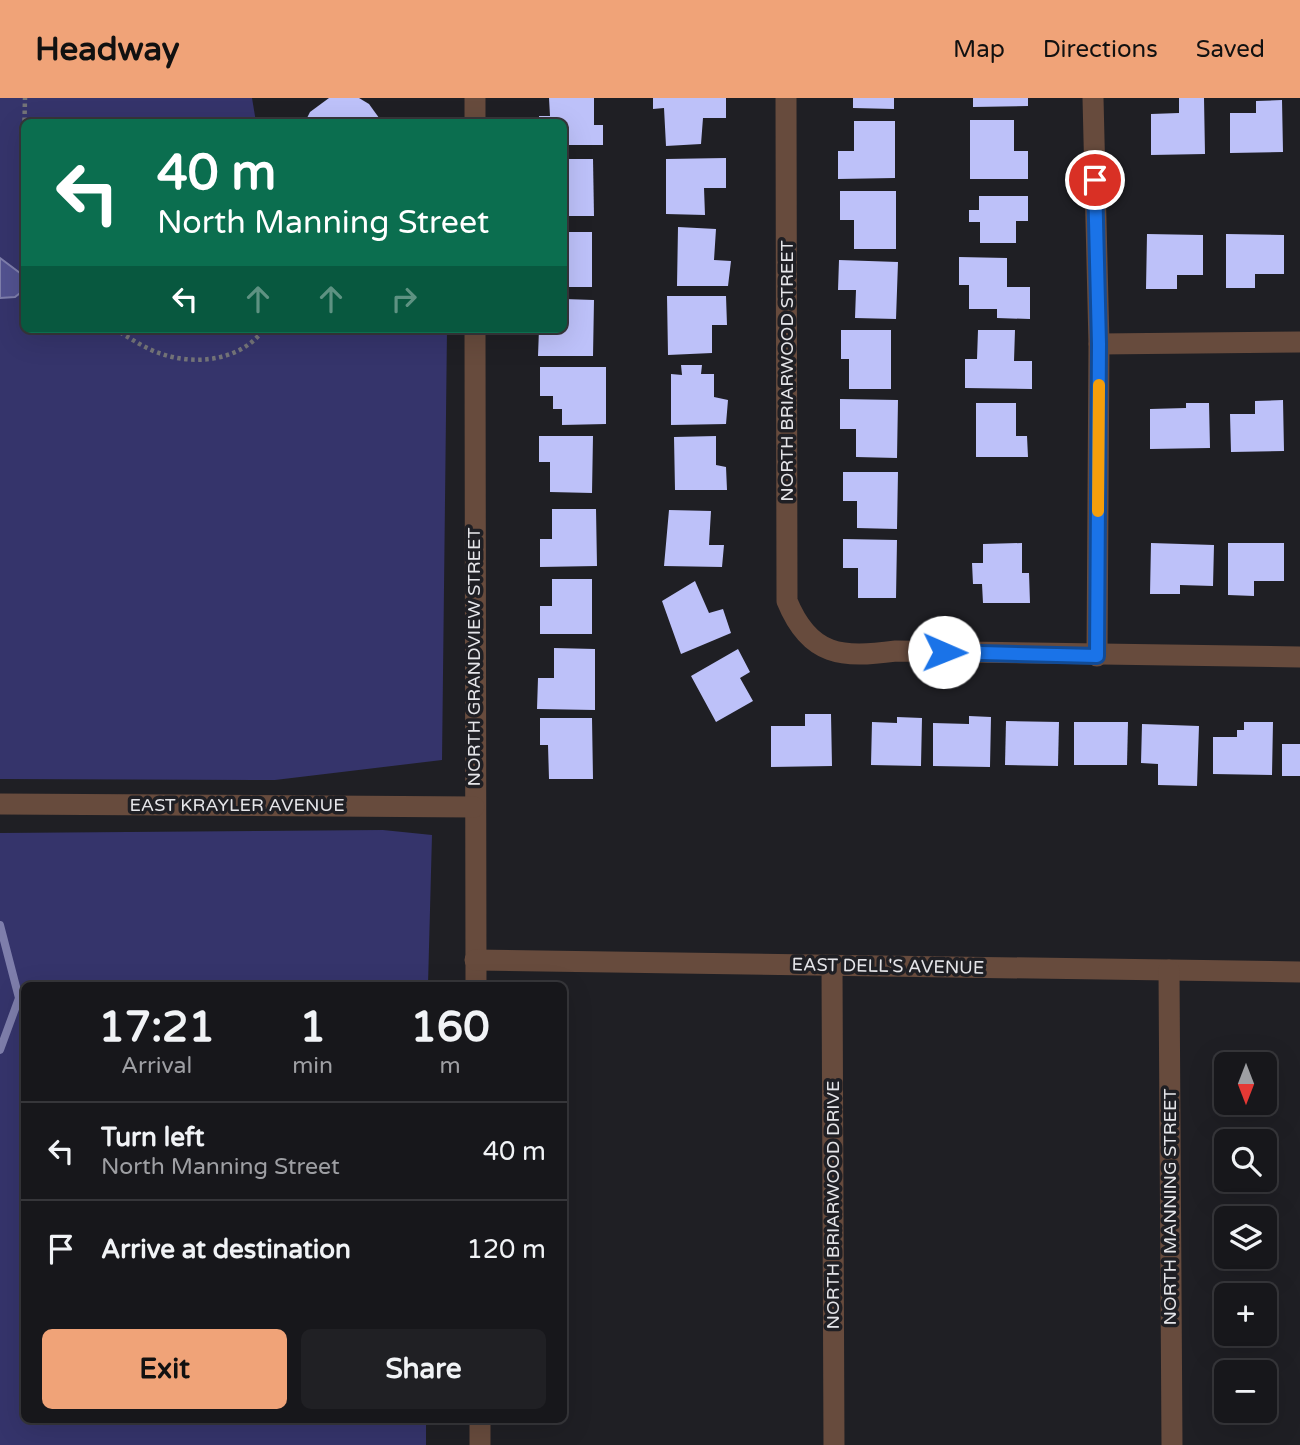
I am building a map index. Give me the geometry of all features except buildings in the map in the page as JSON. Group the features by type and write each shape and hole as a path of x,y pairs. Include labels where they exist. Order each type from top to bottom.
{"street":[{"path":"475,98 475,119"},
{"name":"NORTH BRIARWOOD STREET","path":"786,98 787,601 797,626 832,653 858,656 896,651 1097,656"},
{"path":"1094,98 1099,344 1097,656 1300,657"},
{"name":"NORTH GRANDVIEW STREET","path":"475,333 476,982"},
{"path":"1099,344 1300,342"},
{"name":"EAST KRAYLER AVENUE","path":"0,804 474,807"},
{"name":"EAST DELL'S AVENUE","path":"475,960 1300,972"},
{"name":"NORTH BRIARWOOD DRIVE","path":"832,965 834,1445"},
{"name":"NORTH MANNING STREET","path":"1169,970 1172,1445"},
{"path":"480,1423 480,1445"}],"path":[{"path":"25,98 25,119"},
{"path":"121,333 162,355 215,360 254,344 261,333"}],"shaded area":[{"path":"0,98 252,98 256,119 21,119 21,333 447,333 442,760 275,780 0,779"},
{"path":"0,258 21,274 21,292 15,297 0,298"},
{"path":"383,830 432,835 428,982 21,982 21,1423 426,1423 426,1445 0,1445 0,833"}],"waterway":[{"path":"0,925 19,998 0,1050"}],"slow traffic":[{"path":"1098,511 1099,385"}],"route":[{"path":"944,652 1097,656 1099,344 1095,180"}]}
